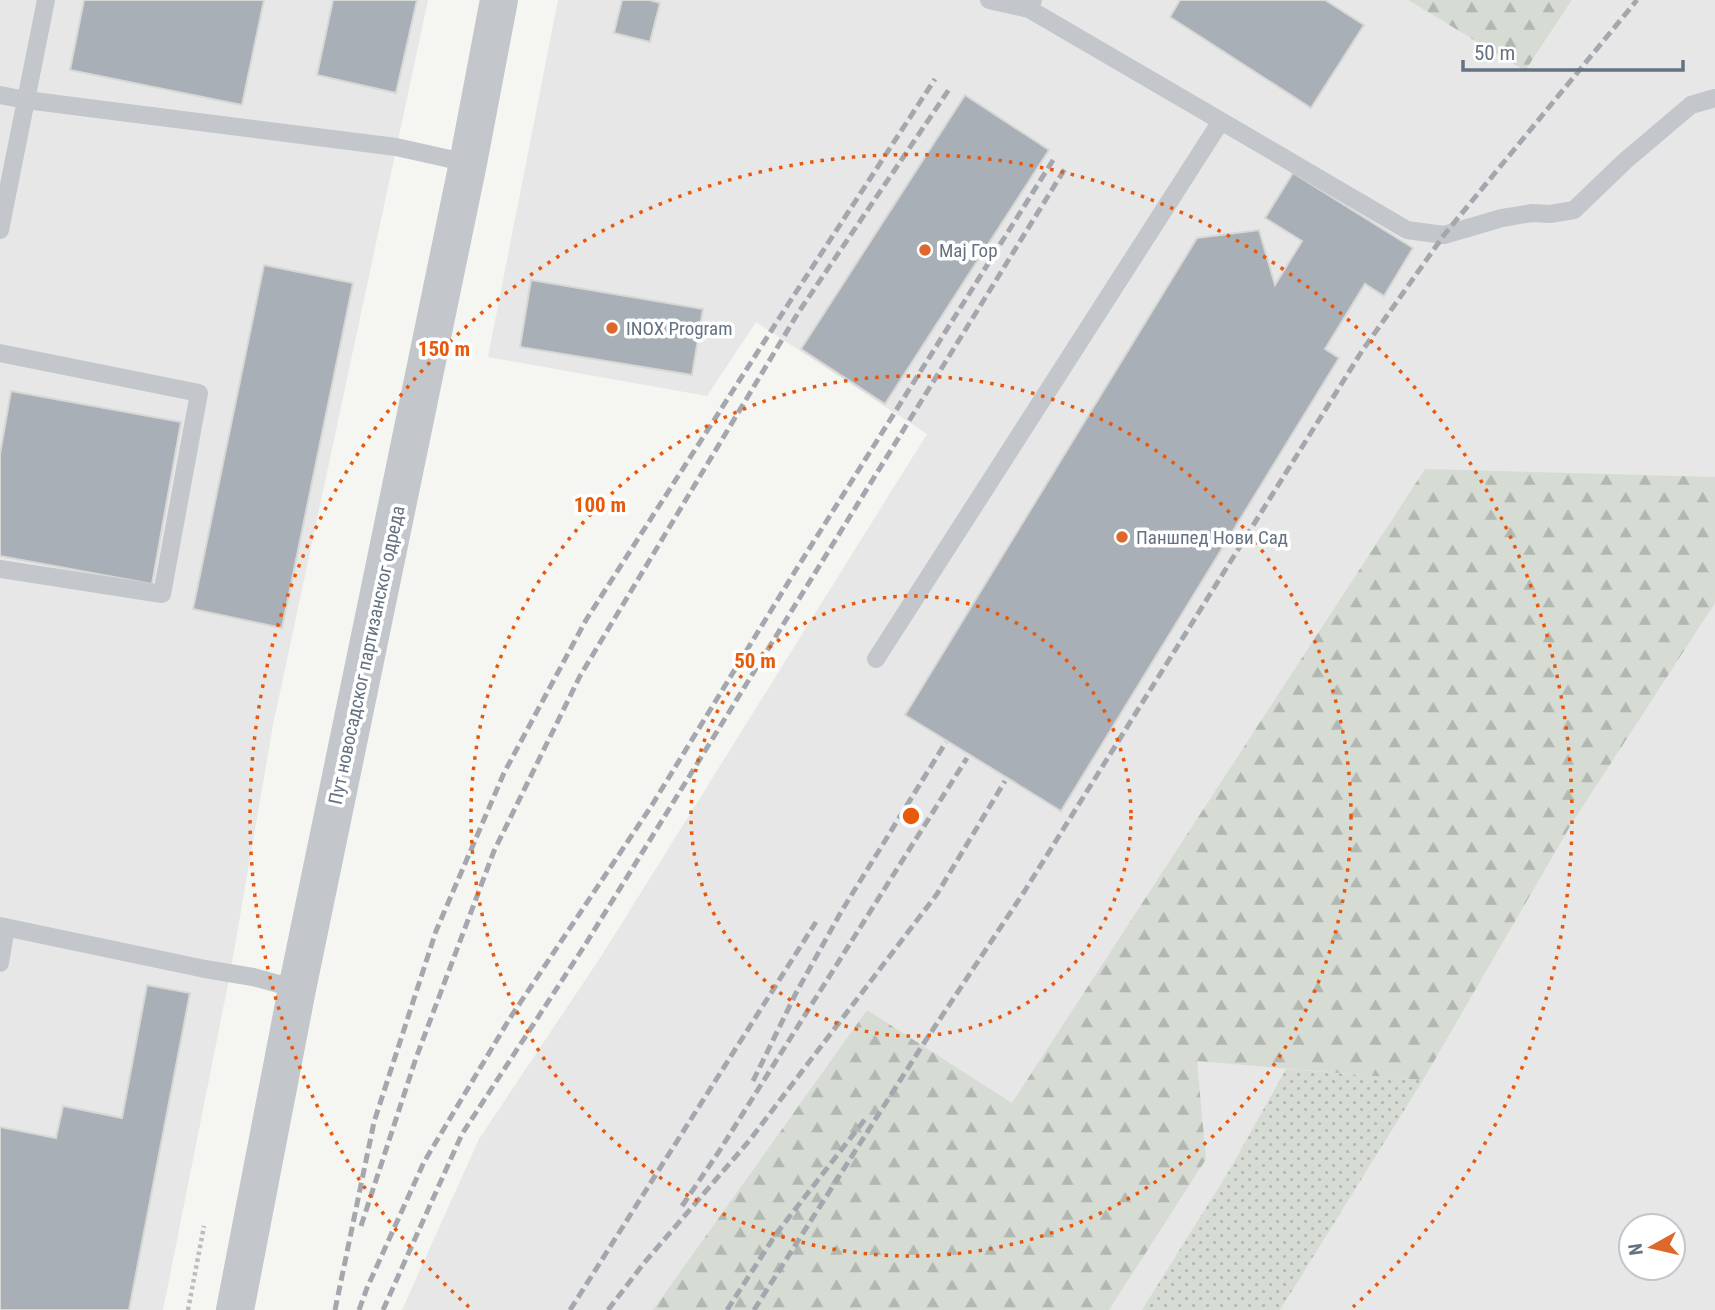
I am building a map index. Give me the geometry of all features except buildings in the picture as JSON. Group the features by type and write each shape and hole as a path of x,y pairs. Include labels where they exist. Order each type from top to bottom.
{"street":[{"name":"Пут новосадског партизанског одреда","path":"235,1310 297,989 468,163 499,0"}],"lane":[{"path":"0,230 46,0"},
{"path":"989,0 1031,5 1407,230 1444,235 1502,218 1574,210 1625,161 1691,105 1715,98"},
{"path":"0,95 396,147 468,163"},
{"path":"876,659 1221,121"},
{"path":"0,353 199,393 162,594 0,569"},
{"path":"0,963 3,927 297,989"}],"path":[{"path":"188,1310 204,1226"}],"shaded area":[{"path":"0,0 428,0 273,725 230,974 163,1310 0,1310"},
{"path":"558,0 1408,0 1525,71 1572,0 1715,0 1715,1310 402,1310 479,1139 602,955 927,434 756,322 707,396 488,357"}],"green space":[{"path":"1408,0 1572,0 1525,71"},
{"path":"1425,469 1715,477 1715,603 1572,823 1423,1080 1197,1061 1206,1159 1109,1310 653,1310 867,1010 1012,1103"},
{"path":"1286,1069 1423,1080 1280,1310 1142,1310 1229,1171"}],"railway":[{"path":"754,1310 922,1046 1024,892 1362,351 1444,235 1637,0"},
{"path":"335,1310 374,1122 436,931 504,773 586,620 935,79"},
{"path":"361,1226 416,1058 494,851 580,676 798,313 950,88"},
{"path":"359,1310 424,1162 510,1018 652,805 1055,157"},
{"path":"383,1310 462,1134 585,945 1066,167"},
{"path":"753,1081 796,993 841,912 946,742"},
{"path":"682,1206 967,758"},
{"path":"608,1310 644,1263 749,1141 937,894 1005,781"},
{"path":"570,1310 816,922"},
{"path":"727,1310 776,1234 866,1118"}],"place":[{"name":"Мај Гор","path":"925,250"},
{"name":"INOX Program","path":"612,328"},
{"name":"Паншпед Нови Сад","path":"1122,537"}]}
